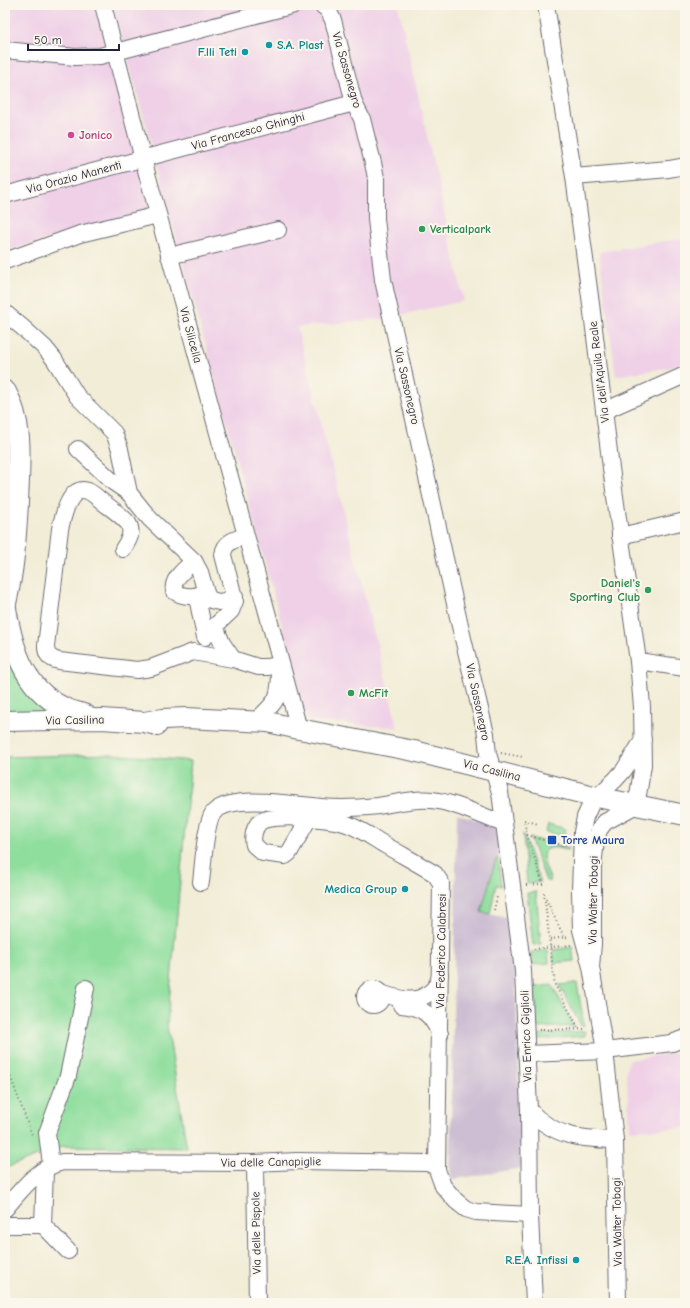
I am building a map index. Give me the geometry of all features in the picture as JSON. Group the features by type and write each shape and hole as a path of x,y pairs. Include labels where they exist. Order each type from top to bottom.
{"highway":[{"path":"5,392 15,418 18,454 14,555 5,603"}],"main road":[{"path":"5,603 15,652 23,669 35,686 51,700 62,707 102,719"},
{"name":"Via Casilina","path":"144,722 181,718 256,721 280,724 299,730 414,750 497,762 597,797 685,815"},
{"name":"Via Casilina","path":"5,721 102,719 144,722 179,728 212,731 271,732 299,730"}],"street":[{"name":"Via Silicella","path":"103,5 142,159 299,730"},
{"path":"5,50 79,58 100,56 294,5"},
{"name":"Via Sassonegro","path":"322,5 328,10 331,16 354,103 362,119 376,178 376,219 383,280 460,626 486,734 488,754 497,762"},
{"name":"Via dell'Aquila Reale","path":"546,5 574,177 620,536 638,661 643,740 642,775 638,795 634,805"},
{"name":"Via Francesco Ghinghi","path":"142,159 354,103"},
{"name":"Via Orazio Manenti","path":"5,195 142,159"},
{"path":"574,177 685,166"},
{"path":"5,261 80,234 158,215"},
{"path":"169,256 278,230"},
{"path":"5,313 45,348 54,359 77,396 114,433 120,449 130,493"},
{"path":"604,411 685,375"},
{"path":"78,449 117,486 130,493 150,519 194,562 200,572 202,595 210,632 222,643 233,659"},
{"path":"123,549 129,540 131,533 128,523 92,493 82,490 76,492 71,498 63,516 60,529 46,646 48,656 59,661 136,670 152,668 193,652 233,608 235,597 223,555 223,550 228,543 246,536"},
{"path":"620,536 685,521"},
{"path":"194,562 182,571 174,584 174,591 179,594 202,595 219,602 235,597"},
{"path":"193,652 233,659 263,668 281,665"},
{"path":"638,661 685,668"},
{"name":"Via Silicella","path":"256,721 277,698 280,689 281,665"},
{"path":"597,797 620,775 643,740"},
{"name":"Via Enrico Giglioli","path":"497,762 522,957 529,1110 530,1215 534,1303"},
{"name":"Via Walter Tobagi","path":"597,797 584,817 581,837 581,930 591,967 605,1051 615,1140 618,1303"},
{"path":"201,882 210,817 218,808 232,803 257,802 344,808 376,806 421,799 455,805 504,824"},
{"name":"Via Walter Tobagi","path":"591,967 593,944 593,872 596,840 599,830 605,822 634,805"},
{"name":"Via Federico Calabresi","path":"309,818 343,823 351,826 437,876 442,887 437,1170"},
{"path":"418,1004 425,996 434,990 441,973"},
{"path":"43,1225 48,1168 47,1133 68,1076 86,988"},
{"path":"379,998 405,1005 418,1004 429,1009 440,1006"},
{"path":"418,1004 433,1020 440,1034"},
{"path":"526,1054 605,1051 672,1043 685,1038"},
{"path":"529,1110 543,1123 562,1134 582,1138 615,1140"},
{"name":"Via delle Canapiglie","path":"5,1209 24,1188 48,1168 59,1162 425,1162 434,1165 437,1170"},
{"name":"Via delle Pispole","path":"255,1163 256,1303"},
{"path":"437,1170 445,1188 456,1201 466,1209 476,1212 530,1215"},
{"path":"5,1225 43,1225 68,1251"}],"path":[{"path":"497,762 524,757"},
{"path":"526,885 543,884 527,835 524,820 538,824"},
{"path":"527,835 565,846 568,833"},
{"path":"544,893 564,937"},
{"path":"545,896 550,947 556,985 578,1029"},
{"path":"494,910 497,897"},
{"path":"550,939 569,937"},
{"path":"530,949 572,945"},
{"path":"533,1031 586,1029"},
{"path":"5,1062 35,1141"}],"shaded area":[{"path":"5,5 96,5 150,211 5,251"},
{"path":"113,5 398,5 464,301 382,319 297,327 398,728 308,721"},
{"path":"685,238 685,361 672,367 616,376 599,252"},
{"path":"457,813 498,828 499,854 498,858 496,859 481,912 507,918 515,960 521,1168 450,1180"},
{"path":"685,1051 685,1128 630,1130 626,1069 630,1060"}],"green space":[{"path":"5,409 10,423 8,502 5,491"},
{"path":"5,645 63,715 5,715"},
{"path":"111,754 191,761 167,1025 187,1148 64,1146 8,1167 5,1171 5,757"},
{"path":"548,824 566,829 564,836 546,832"},
{"path":"523,834 540,882 527,883"},
{"path":"530,838 568,848 567,850 551,848 546,850 544,853 543,857 545,867 551,881 546,881"},
{"path":"498,858 501,886 496,885 490,914 481,912 496,859"},
{"path":"536,892 541,944 533,945 527,893"},
{"path":"572,947 574,961 554,963 553,950"},
{"path":"548,950 549,963 532,965 531,952"},
{"path":"577,983 584,1026 581,1026 559,985"},
{"path":"552,985 574,1026 537,1028 535,987"},
{"path":"585,1031 585,1036 537,1040 536,1035"}],"place":[{"name":"S.A. Plast","path":"269,45"},
{"name":"F.lli Teti","path":"245,52"},
{"name":"Jonico","path":"71,135"},
{"name":"Verticalpark","path":"422,229"},
{"name":"Daniel's Sporting Club","path":"648,590"},
{"name":"McFit","path":"351,693"},
{"name":"Torre Maura","path":"552,840"},
{"name":"Medica Group","path":"405,889"},
{"name":"R.E.A. Infissi","path":"576,1260"}]}
